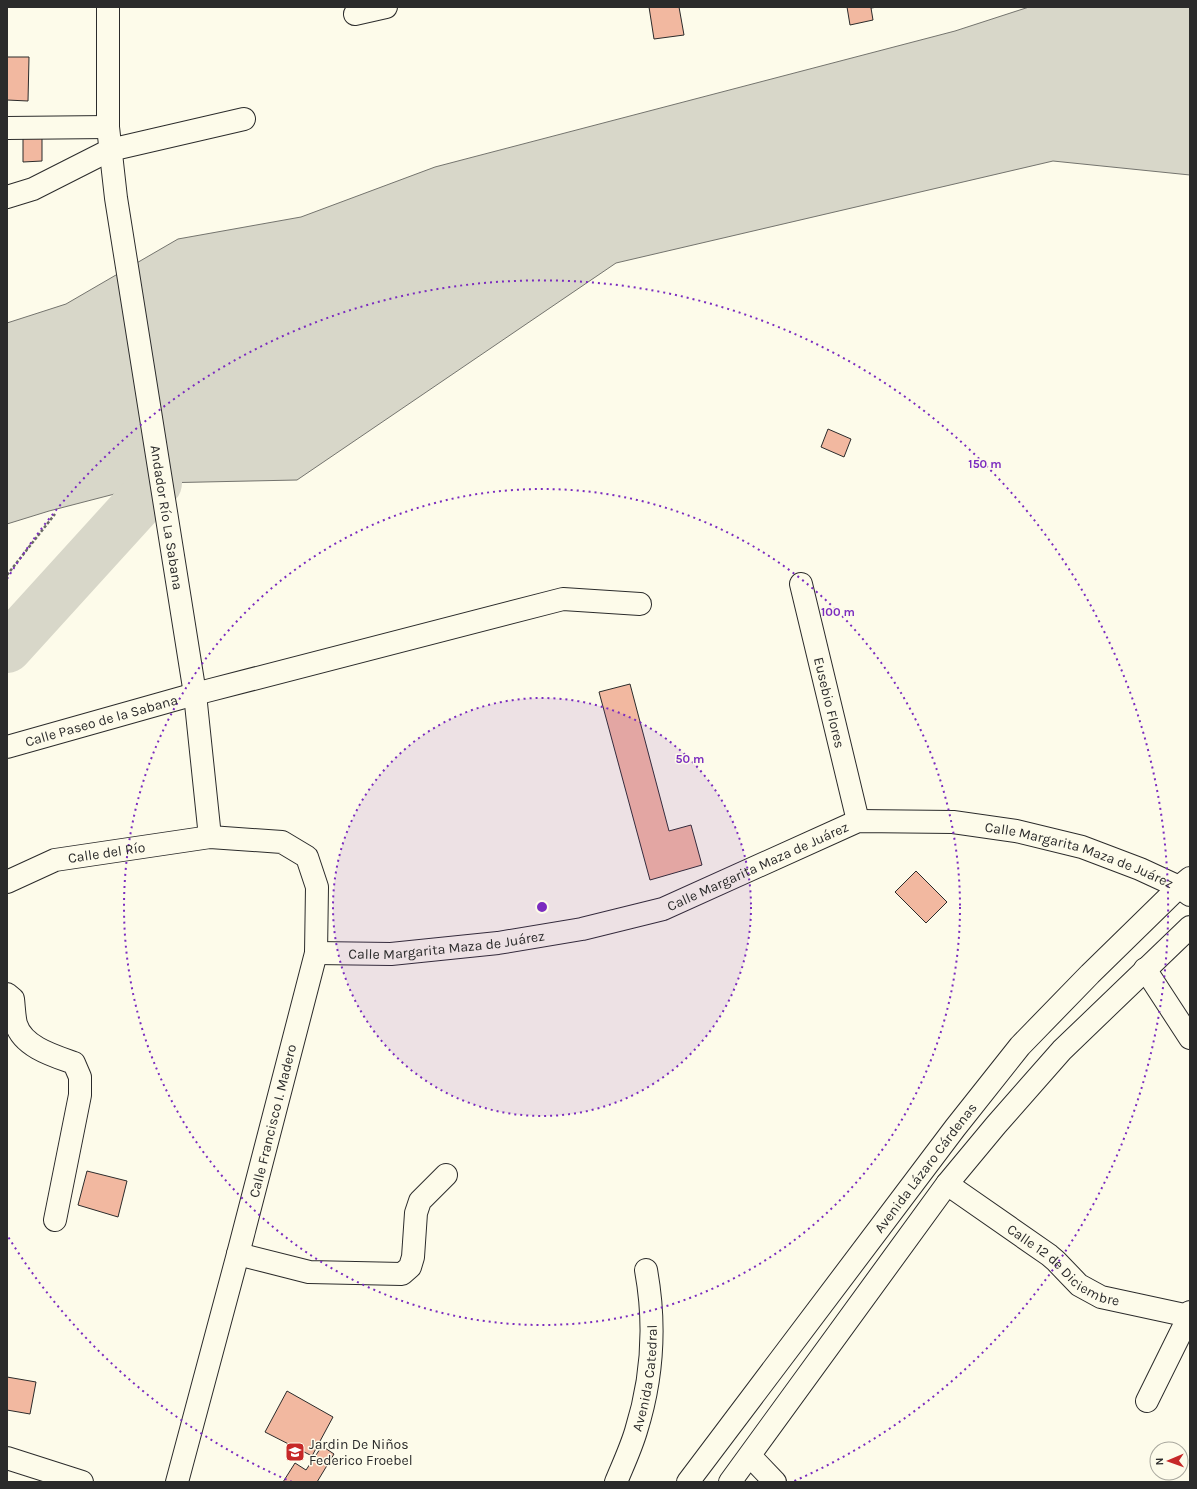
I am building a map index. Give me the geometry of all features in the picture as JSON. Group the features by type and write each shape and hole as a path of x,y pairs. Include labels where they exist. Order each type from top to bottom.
{"street":[{"name":"Andador Río La Sabana","path":"108,7 108,127 110,150 116,198 195,694 210,837"},
{"path":"355,14 386,7"},
{"path":"7,197 33,189 110,150 244,119"},
{"path":"7,128 108,127"},
{"name":"Eusebio Flores","path":"801,584 858,821"},
{"name":"Calle Paseo de la Sabana","path":"7,747 195,694 563,599 640,604"},
{"name":"Calle Margarita Maza de Juárez","path":"316,952 391,954 498,943 589,927 663,909 858,821 953,822 1016,831 1082,847 1186,887"},
{"name":"Calle del Río","path":"7,882 55,860 210,837"},
{"name":"Calle Francisco I. Madero","path":"177,1482 316,952 317,886 308,857 282,842 210,837"},
{"name":"Avenida Lázaro Cárdenas","path":"688,1482 955,1128 1020,1046 1090,974 1186,887"},
{"name":"Avenida Lázaro Cárdenas","path":"730,1482 947,1184 996,1125 1062,1050 1190,927"},
{"path":"1145,969 1190,1038"},
{"path":"7,994 12,999 16,1024 22,1036 41,1051 74,1063 80,1077 80,1095 55,1220"},
{"path":"238,1254 310,1272 402,1274 410,1267 413,1257 416,1213 420,1202 446,1175"},
{"name":"Calle 12 de Diciembre","path":"947,1184 1056,1261 1079,1285 1101,1297 1189,1314"},
{"name":"Avenida Catedral","path":"616,1482 636,1431 650,1373 652,1329 650,1293 646,1270"},
{"path":"1146,1401 1189,1314"},
{"path":"746,1482 750,1456"},
{"path":"750,1456 775,1482"},
{"path":"7,1458 82,1482"}],"path":[{"path":"7,575 55,514"}],"shaded area":[{"path":"1029,7 1190,7 1190,175 1053,161 616,263 297,480 157,483 49,511 7,524 7,323 66,304 178,239 301,217 435,167 955,31"}],"building":[{"path":"649,7 679,7 684,35 654,39"},
{"path":"847,7 878,7 871,8 873,20 850,25"},
{"path":"7,57 29,57 28,101 7,100"},
{"path":"23,135 42,135 42,161 23,162"},
{"path":"828,429 851,439 844,457 821,447"},
{"path":"630,684 669,831 691,825 702,865 650,880 599,692"},
{"path":"916,871 947,902 926,923 895,892"},
{"path":"87,1171 127,1181 118,1217 78,1205"},
{"path":"7,1377 36,1382 30,1414 7,1410"},
{"path":"287,1391 333,1417 312,1456 265,1432"},
{"path":"322,1446 334,1454 317,1482 283,1482 295,1463 306,1470"}],"waterway":[{"path":"7,648 157,483"}],"place":[{"name":"Jardin De Niños Federico Froebel","path":"295,1452"}]}
